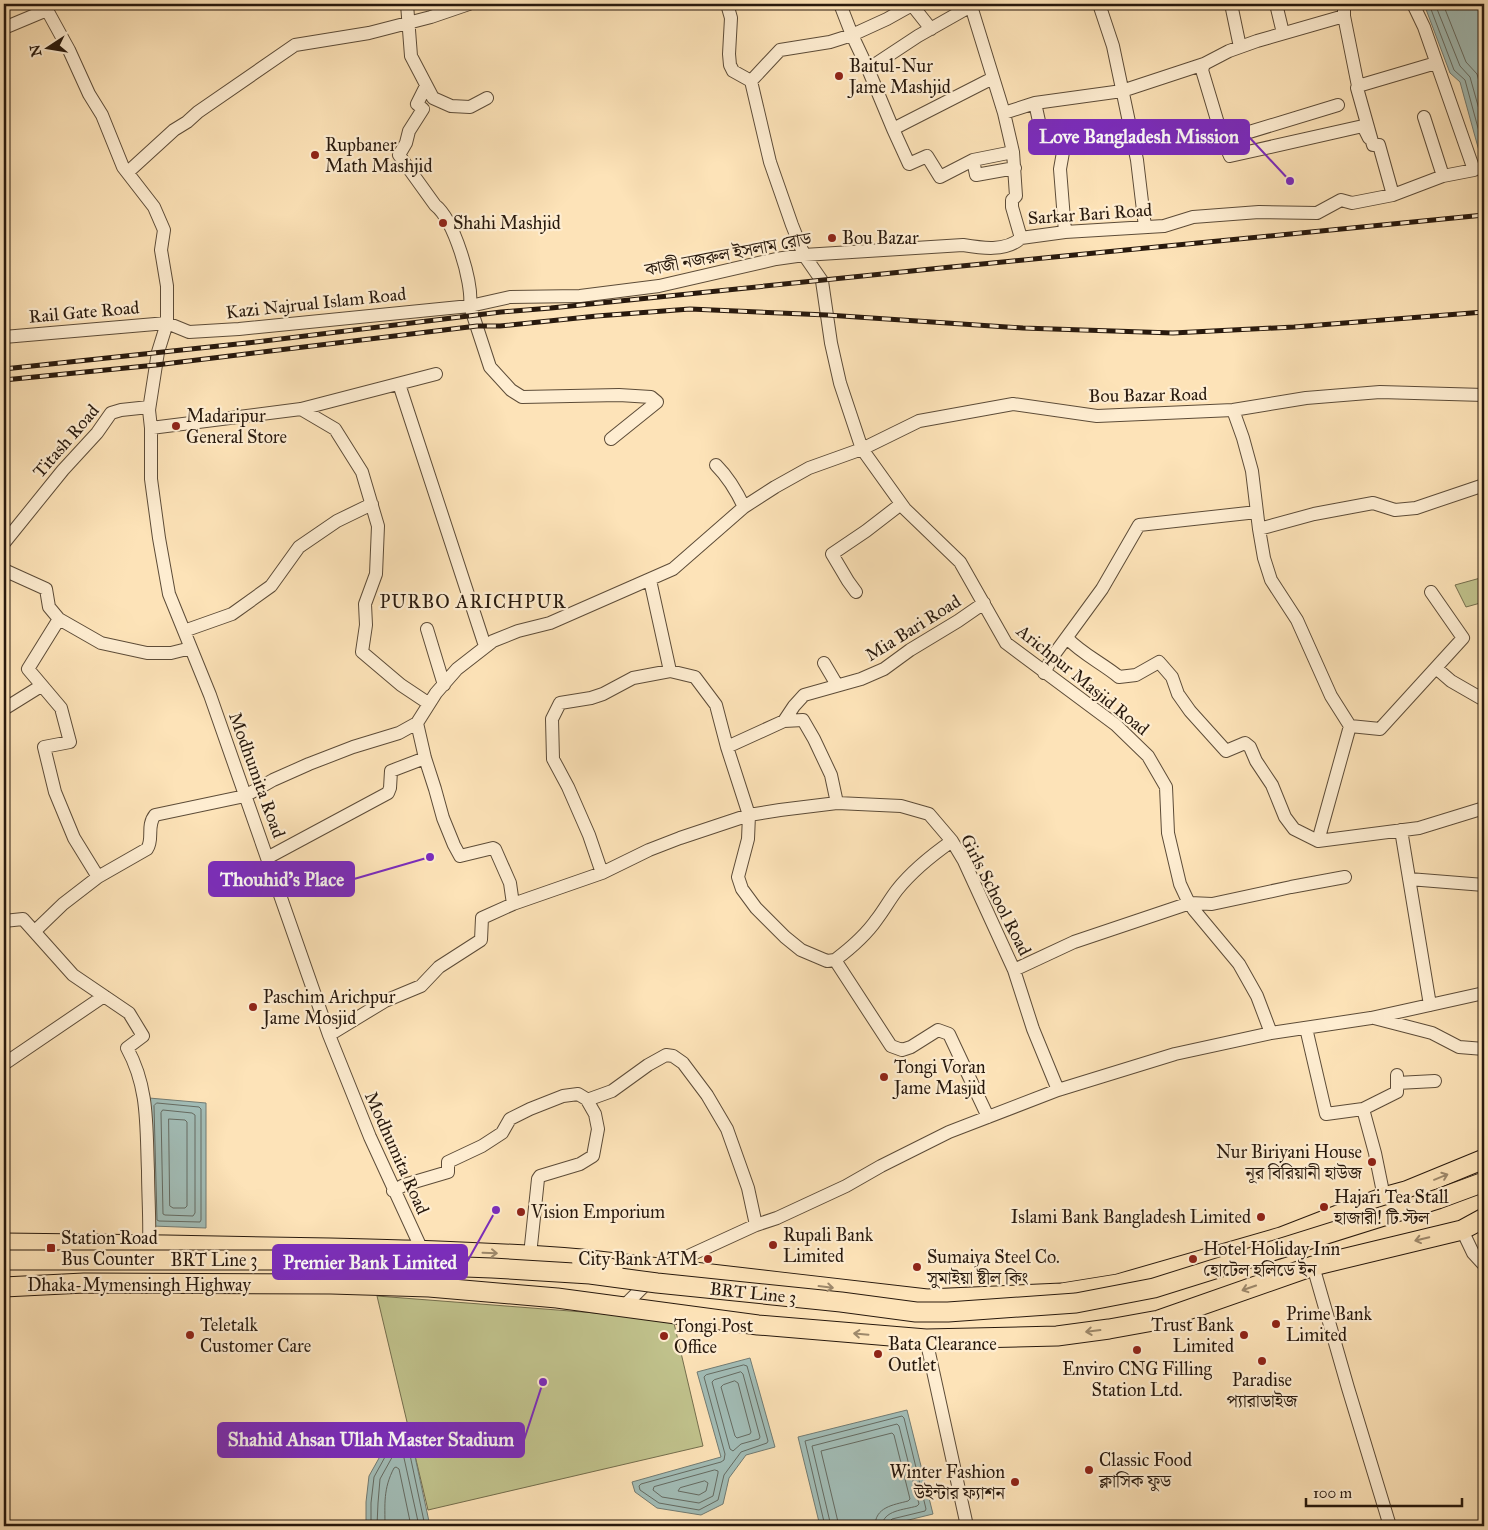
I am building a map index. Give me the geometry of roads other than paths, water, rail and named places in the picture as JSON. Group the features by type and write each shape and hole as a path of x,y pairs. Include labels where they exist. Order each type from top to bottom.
{"highway":[{"path":"4,1243 422,1250 530,1255 581,1259 659,1275 927,1299 1062,1293 1118,1284 1272,1240 1484,1159"},
{"name":"BRT Line 3","path":"4,1260 288,1261 492,1268 590,1274 659,1275 916,1312 948,1312 1076,1303 1154,1288 1438,1199 1484,1182"},
{"name":"Dhaka-Mymensingh Highway","path":"4,1286 84,1283 419,1286 557,1298 758,1325 926,1339 1057,1336 1159,1320 1313,1266 1462,1230 1484,1218"}],"street":[{"path":"407,4 410,56 433,98 451,106 470,107 487,98"},
{"path":"128,172 174,130 295,45 369,33 431,17 469,4"},
{"path":"727,4 731,18 730,65 733,71 751,81 770,162 804,255"},
{"path":"840,4 909,164 927,156 940,177 973,160 1013,152"},
{"path":"1099,4 1113,46 1137,160 1144,227"},
{"path":"1231,4 1240,47"},
{"path":"1276,4 1283,33"},
{"path":"1358,86 1436,64 1424,27 1413,4"},
{"path":"751,81 780,50 830,42 852,35 912,5 931,29"},
{"path":"868,69 931,29 974,5"},
{"name":"Sarkar Bari Road","path":"974,5 1013,152 1016,196 1012,200 1012,207 1021,238 1065,232 1164,226 1193,217 1259,212 1316,213 1342,200 1352,203 1393,195 1443,176 1474,170 1436,64"},
{"path":"4,28 46,7"},
{"name":"Modhumita Road","path":"46,7 70,50 89,94 102,115 123,167 154,207 164,230 161,250 167,286 167,323 158,352 149,407 151,479 169,594 210,695 329,1035 370,1137 422,1250"},
{"path":"1004,113 1035,104 1122,91 1204,64 1240,47 1344,10 1357,88 1373,145"},
{"path":"1204,64 1202,70 1223,140 1230,156 1362,126 1373,145"},
{"path":"893,129 993,78"},
{"path":"426,86 417,104 424,109 409,131 399,155 435,205 441,210 452,228 466,274 471,296 470,306 490,367 511,390 522,397 619,395 651,397 656,402 611,439"},
{"path":"1035,104 1044,144 1065,141 1060,169 1065,232"},
{"path":"1223,140 1338,105"},
{"path":"1424,118 1443,176"},
{"path":"1373,145 1379,145 1393,195"},
{"path":"973,160 976,175 1015,168"},
{"name":"কাজী নজরুল ইসলাম রোড","path":"470,306 510,297 580,296 659,286 776,259 804,255 962,245 985,248 1014,245 1021,238"},
{"name":"Arichpur Masjid Road","path":"804,255 822,282 831,343 842,394 862,448 901,504 960,562 1006,643 1116,725 1148,756 1166,787 1168,833 1180,884 1190,903 1239,964 1257,996 1271,1033"},
{"name":"Kazi Najrual Islam Road","path":"167,323 189,332 239,329 470,306"},
{"name":"Rail Gate Road","path":"4,337 167,323"},
{"path":"151,428 301,408 436,374"},
{"path":"400,384 485,646"},
{"name":"Bou Bazar Road","path":"417,722 428,703 457,669 485,646 502,637 550,623 672,570 744,507 775,487 809,468 862,448 919,421 1013,404 1097,416 1233,410 1306,398 1380,392 1484,395"},
{"name":"Titash Road","path":"4,544 63,470 97,433 111,413 149,407"},
{"path":"301,408 335,429 362,472 378,526 376,574 365,604 366,625 362,652 401,685 428,703"},
{"path":"1233,410 1244,438 1252,472 1264,558 1271,580 1298,620 1331,696 1350,726 1318,841"},
{"path":"716,465 725,474 744,507"},
{"path":"1259,529 1314,514 1373,503 1395,510 1416,508 1484,485"},
{"path":"184,631 232,614 271,586 299,547 337,521 372,504"},
{"path":"856,592 832,554 901,504"},
{"path":"1044,672 1053,656 1102,589 1139,525 1257,512"},
{"path":"4,570 46,588 49,608 59,619 101,643 147,653 171,653 191,648"},
{"path":"650,580 670,671"},
{"path":"1350,726 1380,728 1463,638 1431,592"},
{"name":"Mia Bari Road","path":"784,721 804,695 861,679 884,669 984,602"},
{"path":"59,619 28,669 61,708 70,742 44,747 55,792 74,838 98,877"},
{"path":"427,629 444,685"},
{"path":"1067,638 1082,652 1100,662 1119,677 1136,675 1159,662 1172,677 1178,694 1190,711 1226,751 1245,743 1250,747 1256,761 1272,785 1285,818 1294,829 1318,841 1419,828 1484,808"},
{"path":"824,663 836,685"},
{"path":"1436,668 1451,681 1484,700"},
{"path":"602,873 589,835 568,787 553,759 552,719 560,702 591,698 603,694 633,678 670,671 695,676 716,705 727,747 749,815 748,840 738,876 742,889 756,908 801,950 827,961 835,960 849,950 876,921 897,890 912,874 934,853 952,841"},
{"path":"4,709 41,686"},
{"path":"727,747 784,721 803,720 831,775 837,804"},
{"path":"35,931 63,904 98,877 147,849 151,844 150,826 155,815 245,796 273,780 309,764 353,747 399,733 417,722 424,758 443,818 454,845 460,856 495,849 511,885 513,904"},
{"path":"267,858 388,793 391,771 424,758"},
{"name":"Girls School Road","path":"329,1035 385,1001 421,986 439,967 481,940 482,918 513,904 602,873 649,850 749,815 837,804 902,806 928,814 952,841 964,861 1014,970 1034,1029 1058,1090"},
{"path":"1401,830 1430,1005"},
{"path":"1014,970 1074,942 1190,903 1212,904 1291,886 1345,877"},
{"path":"1409,879 1484,885"},
{"path":"4,921 23,919 74,975 129,1013 143,1036 127,1048 139,1074 144,1095 150,1220 149,1244"},
{"path":"835,960 891,1046 902,1050 911,1047 938,1030 948,1034 988,1117"},
{"path":"624,1307 659,1275 756,1225 777,1218 846,1186 949,1132 1058,1090 1175,1054 1271,1033 1371,1018 1484,993"},
{"path":"4,1064 104,996"},
{"path":"1371,1018 1432,1034 1459,1047 1484,1049"},
{"path":"1306,1028 1326,1114 1363,1109 1396,1092 1397,1079 1435,1081"},
{"path":"588,1100 612,1092 648,1065 666,1055 678,1059 707,1094 727,1129 748,1188 756,1225"},
{"path":"394,1191 404,1185 448,1172 448,1162 482,1146 502,1133 510,1119 566,1095 578,1094 588,1100 596,1114 598,1128 593,1156 580,1164 543,1175 538,1179 530,1255"},
{"path":"1363,1109 1384,1197"},
{"path":"1462,1230 1473,1252 1484,1265"},
{"path":"1313,1266 1390,1526"},
{"path":"926,1339 967,1526"}],"water":[{"path":"1424,4 1484,4 1484,169 1460,82 1450,73"},
{"path":"149,1098 206,1103 206,1228 152,1226"},
{"path":"750,1358 775,1447 746,1455 729,1478 723,1504 701,1515 657,1508 635,1492 632,1482 721,1457 697,1372"},
{"path":"907,1410 933,1514 884,1526 820,1526 798,1437"},
{"path":"401,1437 414,1452 430,1526 366,1526 369,1476 388,1442"}],"railway":[{"path":"4,369 247,343 501,312 1484,215"},
{"path":"4,380 156,365 477,326 500,326 690,309 827,315 1023,328 1173,333 1294,327 1484,312"}],"place":[{"name":"Baitul-Nur Jame Mashjid","path":"839,76"},
{"name":"Rupbaner Math Mashjid","path":"315,155"},
{"name":"Love Bangladesh Mission","path":"1290,181"},
{"name":"Shahi Mashjid","path":"443,223"},
{"name":"Bou Bazar","path":"832,238"},
{"name":"Madaripur General Store","path":"176,426"},
{"name":"Thouhid's Place","path":"430,857"},
{"name":"Paschim Arichpur Jame Mosjid","path":"253,1007"},
{"name":"Tongi Voran Jame Masjid","path":"884,1077"},
{"name":"Nur Biriyani House নূর বিরিয়ানী হাউজ","path":"1372,1162"},
{"name":"Hajari Tea Stall হাজারী! টি স্টল","path":"1324,1207"},
{"name":"Premier Bank Limited","path":"496,1210"},
{"name":"Vision Emporium","path":"521,1212"},
{"name":"Islami Bank Bangladesh Limited","path":"1261,1217"},
{"name":"Rupali Bank Limited","path":"773,1245"},
{"name":"Station Road Bus Counter","path":"51,1248"},
{"name":"City Bank ATM","path":"708,1259"},
{"name":"Hotel Holiday Inn হোটেল হলিডে ইন","path":"1193,1259"},
{"name":"Sumaiya Steel Co. সুমাইয়া ষ্টীল কিং","path":"917,1267"},
{"name":"Prime Bank Limited","path":"1276,1324"},
{"name":"Teletalk Customer Care","path":"190,1335"},
{"name":"Trust Bank Limited","path":"1244,1335"},
{"name":"Tongi Post Office","path":"664,1336"},
{"name":"Enviro CNG Filling Station Ltd.","path":"1137,1350"},
{"name":"Bata Clearance Outlet","path":"878,1354"},
{"name":"Paradise প্যারাডাইজ","path":"1262,1361"},
{"name":"Shahid Ahsan Ullah Master Stadium","path":"543,1382"},
{"name":"Classic Food ক্লাসিক ফুড","path":"1089,1470"},
{"name":"Winter Fashion উইন্টার ফ্যাশন","path":"1015,1482"}],"district":[{"name":"PURBO ARICHPUR","path":"473,601"}]}
